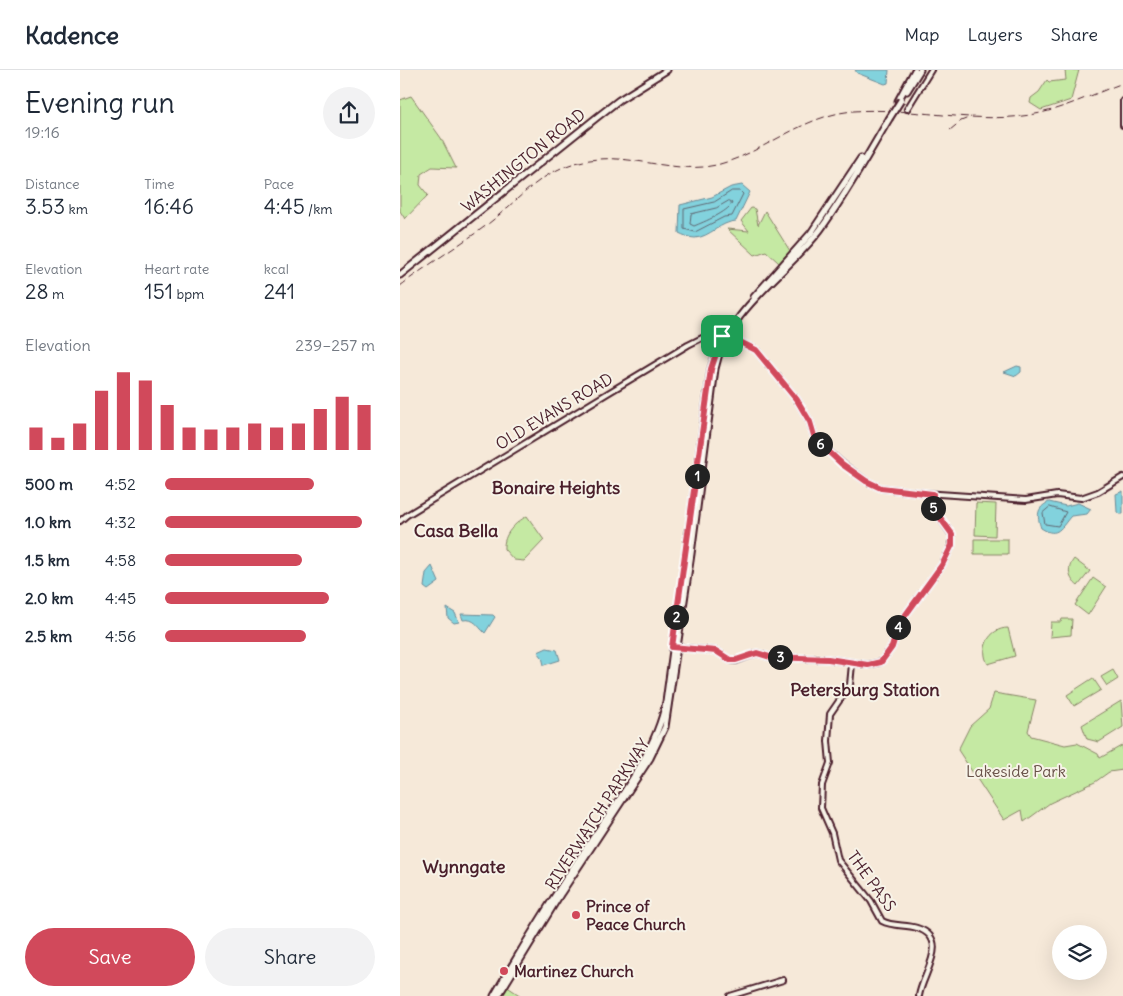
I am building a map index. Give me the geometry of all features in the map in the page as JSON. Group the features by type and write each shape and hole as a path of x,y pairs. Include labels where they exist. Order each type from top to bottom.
{"main road":[{"name":"WASHINGTON ROAD","path":"400,275 596,118 666,70"},
{"name":"RIVERWATCH PARKWAY","path":"494,996 656,738 665,707 715,369 724,337 738,315 811,233 888,120 915,70"},
{"name":"RIVERWATCH PARKWAY","path":"899,100 920,70"},
{"name":"RIVERWATCH PARKWAY","path":"498,996 660,738 668,715 675,647"}],"street":[{"path":"907,108 931,70"},
{"path":"1123,101 1123,124"},
{"path":"724,337 736,340 756,350 797,400 810,422 815,439 842,464 866,481 881,488 933,494 1026,500 1057,496 1081,498 1098,492 1123,476"},
{"name":"OLD EVANS ROAD","path":"400,521 407,514 486,468 536,434 688,344 702,338 724,337"},
{"path":"675,647 716,651 730,660 736,660 757,653 770,657 828,659 852,664 874,664 886,658 892,647 899,624 946,558 952,545 952,534 935,513 932,504 933,494"},
{"name":"THE PASS","path":"852,664 850,685 830,714 828,741 830,763 822,785 821,808 832,833 838,860 871,902 882,921 920,929 932,938 935,952 919,996"},
{"path":"730,996 783,980"}],"green space":[{"path":"1065,70 1079,70 1071,100 1041,110 1030,103 1031,98 1039,92 1047,80 1049,82 1066,80"},
{"path":"411,96 441,138 456,168 432,167 421,174 420,185 428,195 405,219 400,211 400,100"},
{"path":"751,208 755,209 758,225 765,211 790,251 779,263 766,251 755,255 727,229 749,231 741,221"},
{"path":"976,503 996,504 995,536 975,535"},
{"path":"527,516 544,540 524,561 514,560 504,549 505,538 518,522"},
{"path":"974,539 1008,539 1008,554 974,554"},
{"path":"1074,559 1090,571 1078,586 1072,580 1069,570"},
{"path":"1093,578 1106,587 1088,615 1075,605"},
{"path":"1062,619 1072,619 1071,635 1050,637 1051,622 1061,622"},
{"path":"1008,628 1015,656 988,664 985,658 985,646 988,640 991,635 1001,629"},
{"path":"1113,670 1118,679 1107,686 1101,677"},
{"path":"1093,678 1101,690 1074,706 1067,695"},
{"name":"Lakeside Park","path":"994,693 1036,700 1028,731 1031,736 1065,745 1077,743 1098,754 1100,758 1123,745 1123,770 1109,772 1095,782 1050,803 1024,822 1022,810 1004,820 958,750 970,726 989,709"},
{"path":"1121,701 1123,727 1099,742 1087,739 1082,725"},
{"path":"506,986 521,996 500,996"}],"water":[{"path":"855,70 889,70 888,83 885,84 857,73"},
{"path":"742,185 750,192 736,221 725,224 700,237 691,238 679,233 680,205 712,197 731,187"},
{"path":"1017,366 1021,367 1021,372 1016,376 1004,372"},
{"path":"1123,491 1123,514 1120,514 1117,512 1116,494"},
{"path":"1049,502 1066,506 1078,503 1091,509 1087,514 1071,516 1062,528 1051,532 1041,528 1038,516 1042,507"},
{"path":"432,566 439,582 428,590 424,587 426,573"},
{"path":"447,608 455,613 459,622 454,623 448,618"},
{"path":"461,614 493,615 495,617 485,633 473,621 463,620"},
{"path":"547,648 557,650 560,660 544,665 542,657 538,652"}],"railway":[{"path":"400,286 480,230 547,175 579,162 614,159 675,166 705,167 737,158 802,126 836,114 876,110 986,118 1030,115 1066,106 1123,83"},
{"path":"950,130 961,121 971,117"}],"place":[{"name":"Prince of Peace Church","path":"576,915"},
{"name":"Martinez Church","path":"504,971"}],"district":[{"name":"Bonaire Heights","path":"556,488"},
{"name":"Casa Bella","path":"456,531"},
{"name":"Petersburg Station","path":"865,690"},
{"name":"Wynngate","path":"464,867"}],"route":[{"path":"722,336 736,340 756,350 797,400 810,422 815,439 842,464 866,481 881,488 933,494 933,508 952,534 952,545 942,565 899,624 892,647 886,658 881,662 868,665 852,664 828,659 770,657 757,653 752,653 742,659 730,660 716,651 672,647 711,369 722,336"}]}
